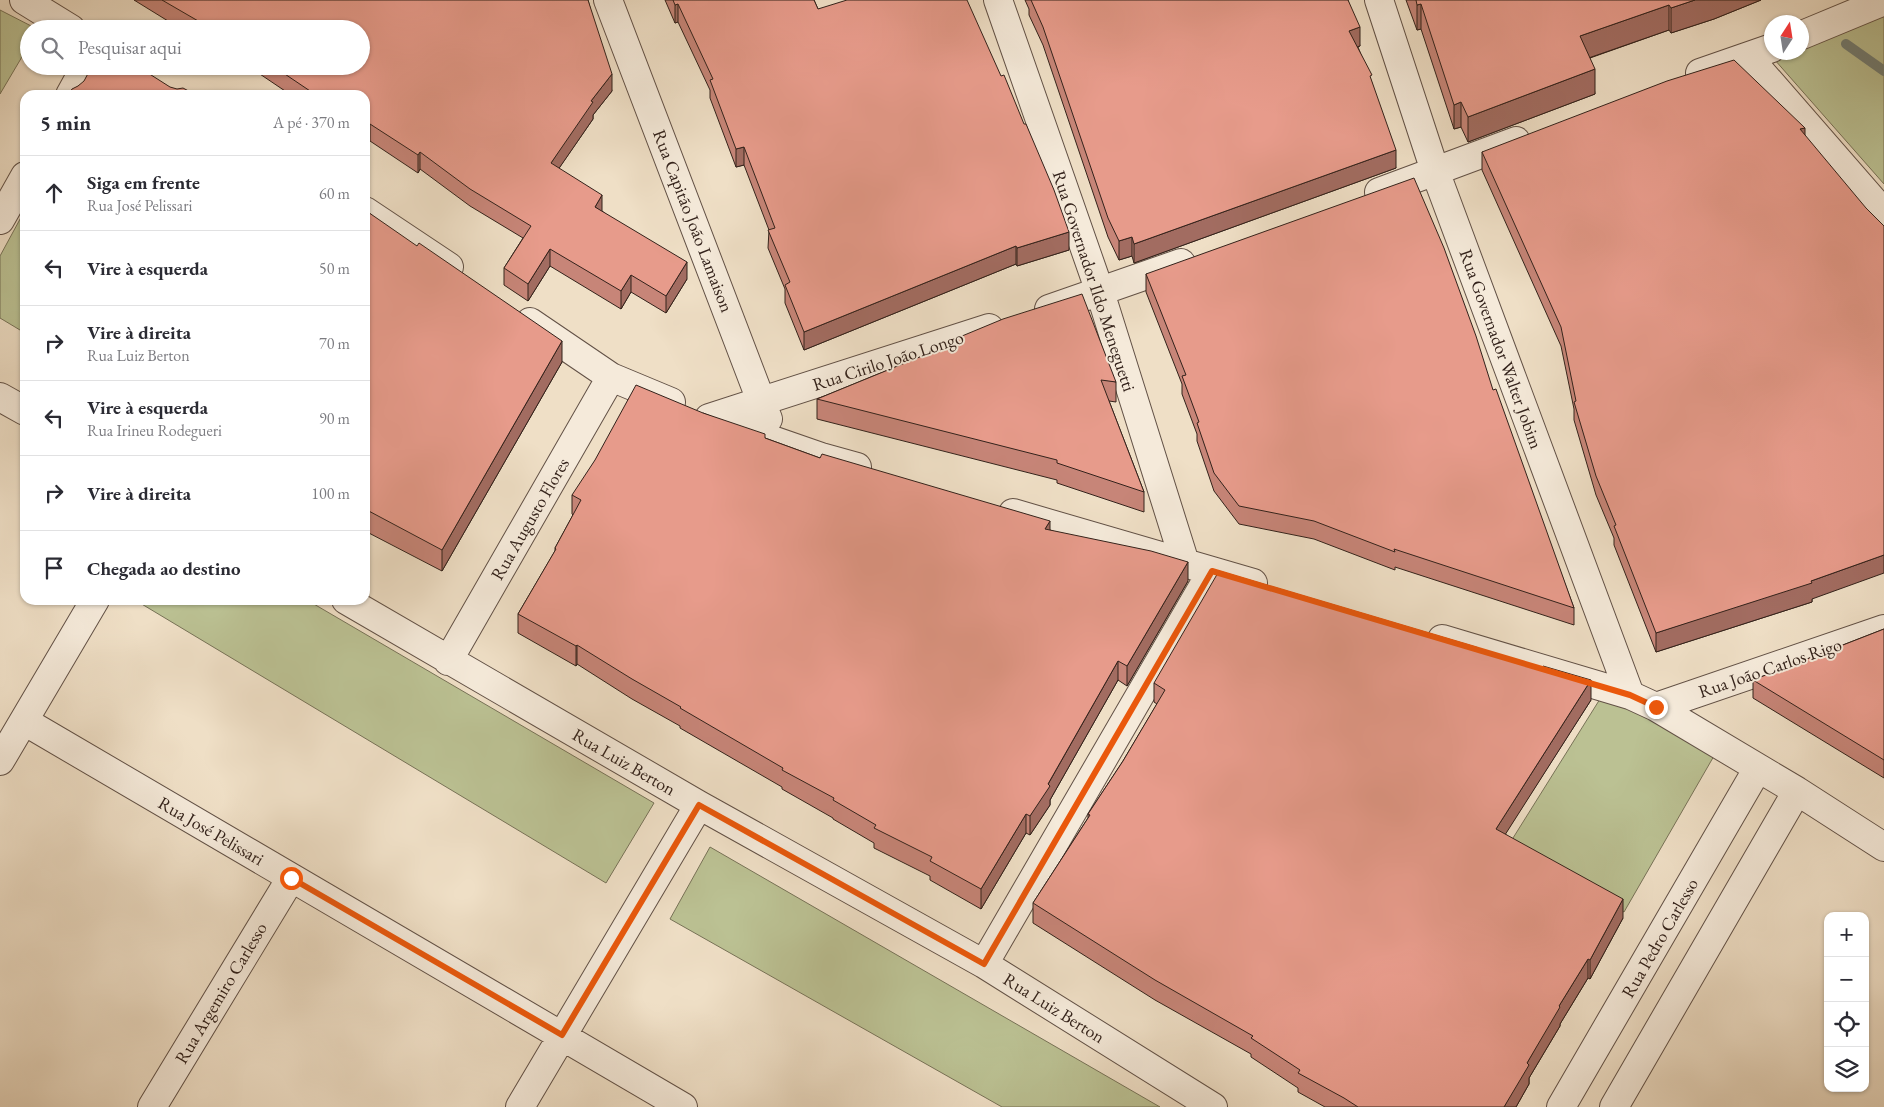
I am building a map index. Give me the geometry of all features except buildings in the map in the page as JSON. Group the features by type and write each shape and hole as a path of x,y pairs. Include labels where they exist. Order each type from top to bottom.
{"street":[{"path":"24,0 56,20"},
{"name":"Rua Capitão João Lamaison","path":"608,0 778,442"},
{"name":"Rua Governador Ildo Meneguetti","path":"998,0 1100,292 1185,563"},
{"name":"Rua Governador Walter Jobim","path":"1379,0 1435,171 1630,695"},
{"path":"1809,33 1884,1"},
{"path":"1679,80 1760,53 1884,213"},
{"path":"73,90 81,75"},
{"path":"1351,202 1535,134"},
{"path":"0,220 20,185"},
{"path":"370,215 472,282"},
{"name":"Rua Cirilo João Longo","path":"710,418 1100,292 1202,255"},
{"path":"512,310 611,377 710,418 821,457 883,475"},
{"name":"Rua Augusto Flores","path":"448,661 611,377"},
{"path":"0,396 20,408"},
{"path":"985,504 1278,591"},
{"path":"984,964 1212,571"},
{"path":"0,761 92,605"},
{"name":"Rua Luiz Berton","path":"354,605 699,805 984,964 1213,1107"},
{"name":"Rua João Carlos Rigo","path":"1656,707 1884,629"},
{"path":"1421,633 1630,695 1656,707 1797,791 1884,847"},
{"name":"Rua José Pelissari","path":"24,721 683,1107"},
{"name":"Rua Pedro Carlesso","path":"1561,1107 1758,768"},
{"path":"1614,1107 1797,791"},
{"path":"520,1107 699,805"},
{"name":"Rua Argemiro Carlesso","path":"152,1107 291,878"}],"green space":[{"path":"1884,8 1884,184 1775,60 1809,60 1809,41"},
{"path":"0,10 20,20 20,60 0,94"},
{"path":"20,219 20,330 0,318 0,256"},
{"path":"143,605 316,605 654,803 606,883"},
{"path":"1605,691 1718,749 1624,912 1508,846"},
{"path":"710,847 1160,1107 1002,1107 670,919"}],"waterway":[{"path":"1846,44 1884,71"}],"route":[{"path":"291,878 562,1035 699,805 984,964 1212,571 1630,695 1656,707"}]}
